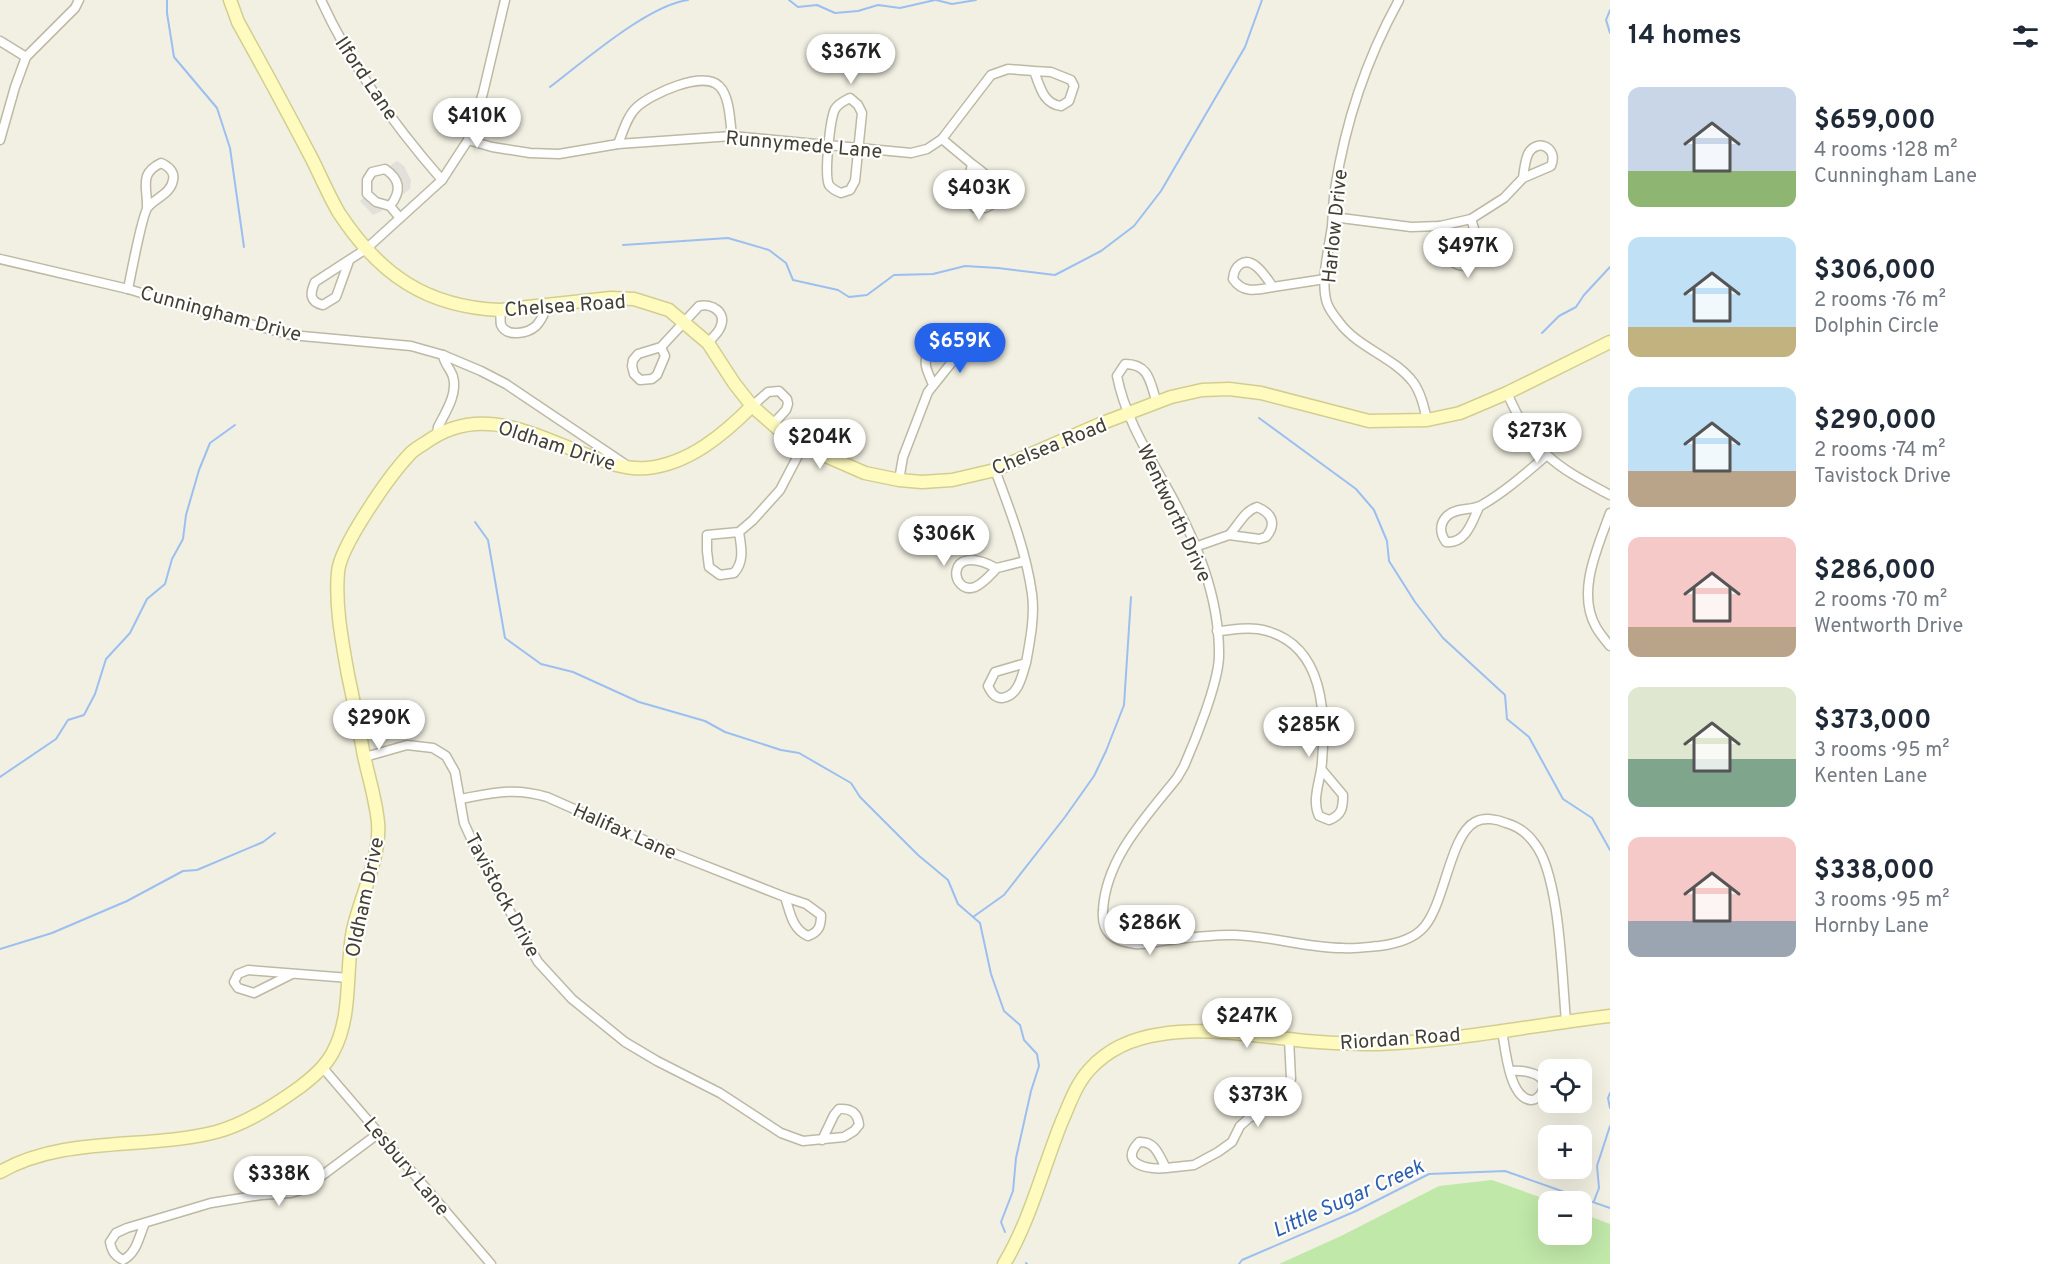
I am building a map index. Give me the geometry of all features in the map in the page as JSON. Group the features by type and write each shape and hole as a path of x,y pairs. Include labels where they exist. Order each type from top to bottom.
{"street":[{"path":"0,140 26,57 75,8 79,0"},
{"name":"Chelsea Road","path":"230,0 238,22 339,212 366,249 387,270 419,291 443,302 465,306 500,310 611,298 634,299 669,310 708,343 752,406 785,435 803,446 864,473 922,482 952,480 995,470 1127,414 1171,397 1202,390 1229,389 1261,393 1369,421 1427,420 1460,413 1507,393 1610,342"},
{"name":"Ilford Lane","path":"321,0 358,70 388,114 441,180"},
{"path":"349,261 336,297 323,305 316,304 311,291 315,282 366,249 441,180 468,140 483,93 505,0"},
{"name":"Harlow Drive","path":"1399,0 1379,39 1341,158 1325,279 1327,303 1340,324 1412,382 1421,396 1427,420"},
{"path":"0,41 26,57"},
{"name":"Runnymede Lane","path":"468,140 492,147 530,153 559,154 618,144 732,135 911,153 927,149 942,139 991,75 1008,69 1051,72 1071,80 1074,87 1069,101 1061,106 1052,105 1046,99 1034,71"},
{"path":"618,144 635,108 648,98 670,87 701,81 719,86 728,104 732,135"},
{"path":"850,98 858,105 862,113 858,147 855,181 850,190 841,193 830,185 826,177 829,144 833,112 839,103 850,98"},
{"path":"0,103 10,106"},
{"path":"942,139 988,176 995,186 996,195 993,204 985,208 975,208 968,201 966,191 972,164"},
{"path":"128,289 147,208 145,180 150,171 161,163 170,169 173,182 166,192 147,208"},
{"path":"390,206 398,187 394,175 385,169 372,172 367,180 367,194 376,202 390,206 400,218"},
{"path":"1333,217 1411,227 1440,226 1471,219 1504,198 1523,178"},
{"path":"1440,226 1447,257 1455,264 1466,266 1475,257 1479,243 1471,219"},
{"name":"Cunningham Drive","path":"0,259 128,289 291,335 411,346 443,355 506,384 631,468"},
{"path":"1273,287 1251,263 1244,263 1233,270 1233,279 1245,290 1273,287 1325,279"},
{"path":"500,310 501,325 507,331 516,333 536,326 548,304"},
{"path":"661,347 665,356 657,375 646,381 640,380 634,374 632,366 638,354 661,347 699,306 706,304 718,310 722,318 720,329 708,343"},
{"path":"437,434 454,391 454,379 443,355"},
{"name":"Wentworth Drive","path":"1157,403 1147,372 1137,364 1125,364 1117,376 1127,414 1196,547 1211,589 1219,659 1214,685 1189,754 1177,778 1119,855 1110,875 1104,896 1102,916 1106,931 1114,938 1137,944 1218,935 1237,935 1342,948 1395,944 1411,937 1423,928 1435,911 1456,850 1467,831 1475,822 1492,819 1508,823 1522,831 1536,844 1544,862 1553,890 1566,1021"},
{"path":"899,480 903,457 928,392 933,385"},
{"path":"752,406 768,392 778,391 783,394 788,404 773,424"},
{"path":"1507,393 1520,421 1546,455 1579,478 1610,495"},
{"name":"Oldham Drive","path":"0,1172 23,1161 53,1153 115,1143 172,1139 214,1132 239,1124 272,1106 323,1068 334,1050 345,1018 352,932 378,840 376,807 339,628 338,570 342,555 372,504 410,454 437,434 462,424 485,422 527,432 601,461 631,468 647,468 671,463 705,447 733,425 752,406"},
{"path":"739,532 742,549 738,568 734,573 720,575 709,567 707,534 739,532 762,511 780,490 803,446"},
{"path":"1479,507 1465,535 1453,542 1446,542 1441,535 1441,526 1446,516 1479,507 1502,492 1546,455"},
{"path":"995,470 1015,522 1032,596 1031,628 1026,663 1020,680 1012,694 1004,698 997,697 991,692 988,686 995,672 1026,663"},
{"path":"1196,547 1229,535 1251,509 1257,507 1270,515 1273,521 1266,537 1259,539 1229,535"},
{"path":"1610,513 1590,575 1588,597 1595,626 1610,646"},
{"path":"997,567 976,559 964,560 958,565 957,580 963,587 969,588 976,586 997,567 1025,561"},
{"path":"1217,631 1255,629 1268,631 1288,640 1298,648 1318,682 1323,705 1322,770 1315,808 1319,816 1329,820 1340,814 1343,795 1322,770"},
{"name":"Tavistock Drive","path":"365,758 407,745 433,748 446,756 455,771 464,823 479,856 538,962 572,999 625,1042 720,1093 781,1133 802,1141 822,1140 844,1137 859,1125 858,1117 846,1108 839,1109 822,1140"},
{"name":"Halifax Lane","path":"460,799 512,790 533,793 678,855 806,904 821,915 821,926 816,933 808,936 800,932 794,924 785,897"},
{"path":"292,974 254,993 238,988 234,982 238,974 248,970 349,978"},
{"name":"Riordan Road","path":"1004,1264 1024,1224 1074,1091 1089,1070 1110,1050 1134,1040 1162,1034 1200,1031 1333,1043 1380,1044 1610,1016"},
{"path":"1502,1030 1510,1071"},
{"path":"1166,1168 1194,1165 1218,1152 1232,1142 1240,1126 1248,1118 1272,1107 1283,1098 1291,1079 1289,1039"},
{"name":"Lesbury Lane","path":"323,1068 491,1264"},
{"path":"145,1223 130,1257 123,1260 116,1256 111,1250 110,1242 116,1233 145,1223 210,1203 291,1193 304,1189 379,1133"}],"green space":[{"path":"1492,1180 1538,1196 1538,1245 1592,1245 1592,1217 1610,1224 1610,1264 1279,1264 1341,1236 1439,1186"}],"shaded area":[{"path":"397,161 404,166 411,180 410,189 401,196 394,175 385,169"},
{"path":"367,194 382,211 373,215 360,201"}],"waterway":[{"path":"167,0 174,57 217,108 230,148 244,247"},
{"path":"550,87 635,23 672,4 688,0"},
{"path":"789,0 798,7 817,5 835,13 858,11 878,5 900,8 935,0"},
{"path":"936,0 952,4 976,0"},
{"path":"623,245 728,238 769,250 786,263 793,280 838,290 849,297 867,295 894,275 933,274 965,266 1055,275 1101,251 1134,226 1161,191 1245,47 1262,0"},
{"path":"1610,10 1606,20 1610,33"},
{"path":"1542,333 1559,316 1576,307 1610,267"},
{"path":"1259,418 1356,489 1374,510 1387,541 1389,561 1415,602 1443,638 1505,695 1507,719 1529,737 1563,799 1592,818 1610,850"},
{"path":"0,777 56,739 68,720 84,715 95,694 106,659 130,633 147,599 165,584 172,559 183,539 186,515 199,470 210,443 235,425"},
{"path":"475,522 488,540 505,638 541,664 573,672 639,702 705,721 725,732 781,750 799,753 851,783 860,797 918,855 948,880 958,904 980,923 991,974 1004,1011 1020,1025 1024,1040 1037,1054 1039,1066 1016,1158 1013,1191 1001,1222 1005,1232"},
{"path":"973,917 1004,895 1094,776 1124,705 1131,597"},
{"path":"0,949 52,933 127,901 183,871 197,870 263,842 275,833"},
{"path":"1610,1093 1608,1098 1610,1108"},
{"path":"1594,1201 1599,1188 1597,1166 1610,1126"},
{"name":"Little Sugar Creek","path":"1239,1264 1242,1260 1356,1211 1429,1174 1505,1171 1610,1208"}]}
